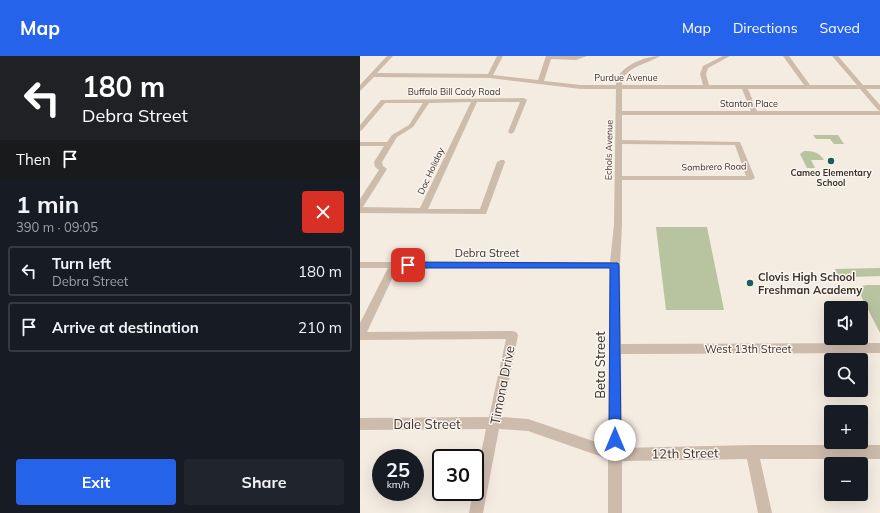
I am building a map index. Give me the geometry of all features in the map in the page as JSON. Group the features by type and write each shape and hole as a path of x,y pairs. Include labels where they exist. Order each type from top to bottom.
{"street":[{"path":"360,89 390,56"},
{"path":"490,76 500,56"},
{"path":"541,81 549,57 576,58 584,56"},
{"name":"Echols Avenue","path":"615,265 618,225 619,87 622,75 632,67 657,56"},
{"path":"712,56 733,63"},
{"path":"706,87 702,74 705,67 727,56"},
{"path":"786,56 808,87"},
{"path":"835,56 880,109"},
{"name":"Purdue Avenue","path":"373,75 490,76 581,87 880,87"},
{"path":"744,87 755,113"},
{"name":"Doc Holiday","path":"423,211 475,100"},
{"name":"Buffalo Bill Cody Road","path":"360,129 382,101 524,100 511,132"},
{"path":"360,205 383,169 379,167 378,162 394,136 411,126 427,101"},
{"name":"Stanton Place","path":"619,113 880,113"},
{"name":"Sombrero Road","path":"618,142 738,143 751,178 618,178"},
{"path":"360,144 387,147"},
{"path":"360,149 387,147"},
{"path":"360,210 483,212 501,162"},
{"name":"Debra Street","path":"360,265 615,265"},
{"name":"Timona Drive","path":"394,265 360,335 512,335 476,513"},
{"name":"Beta Street","path":"615,265 615,513"},
{"name":"West 13th Street","path":"616,349 880,348"},
{"name":"Dale Street","path":"360,424 495,423"},
{"name":"12th Street","path":"495,423 528,425 615,455 752,452 880,452"},
{"path":"752,452 765,513"}],"green space":[{"path":"813,135 838,135 844,144 834,144 830,139 816,139"},
{"path":"804,151 816,152 824,160 811,160 815,168 807,168 800,154"},
{"path":"656,227 707,227 724,310 666,310"},
{"path":"880,268 880,276 839,279 835,269"},
{"path":"880,285 880,333 868,310 868,301 864,301 860,294 862,286"}],"place":[{"name":"Cameo Elementary School","path":"831,161"},
{"name":"Clovis High School Freshman Academy","path":"750,283"}],"route":[{"path":"408,265 615,265 615,440"}]}
